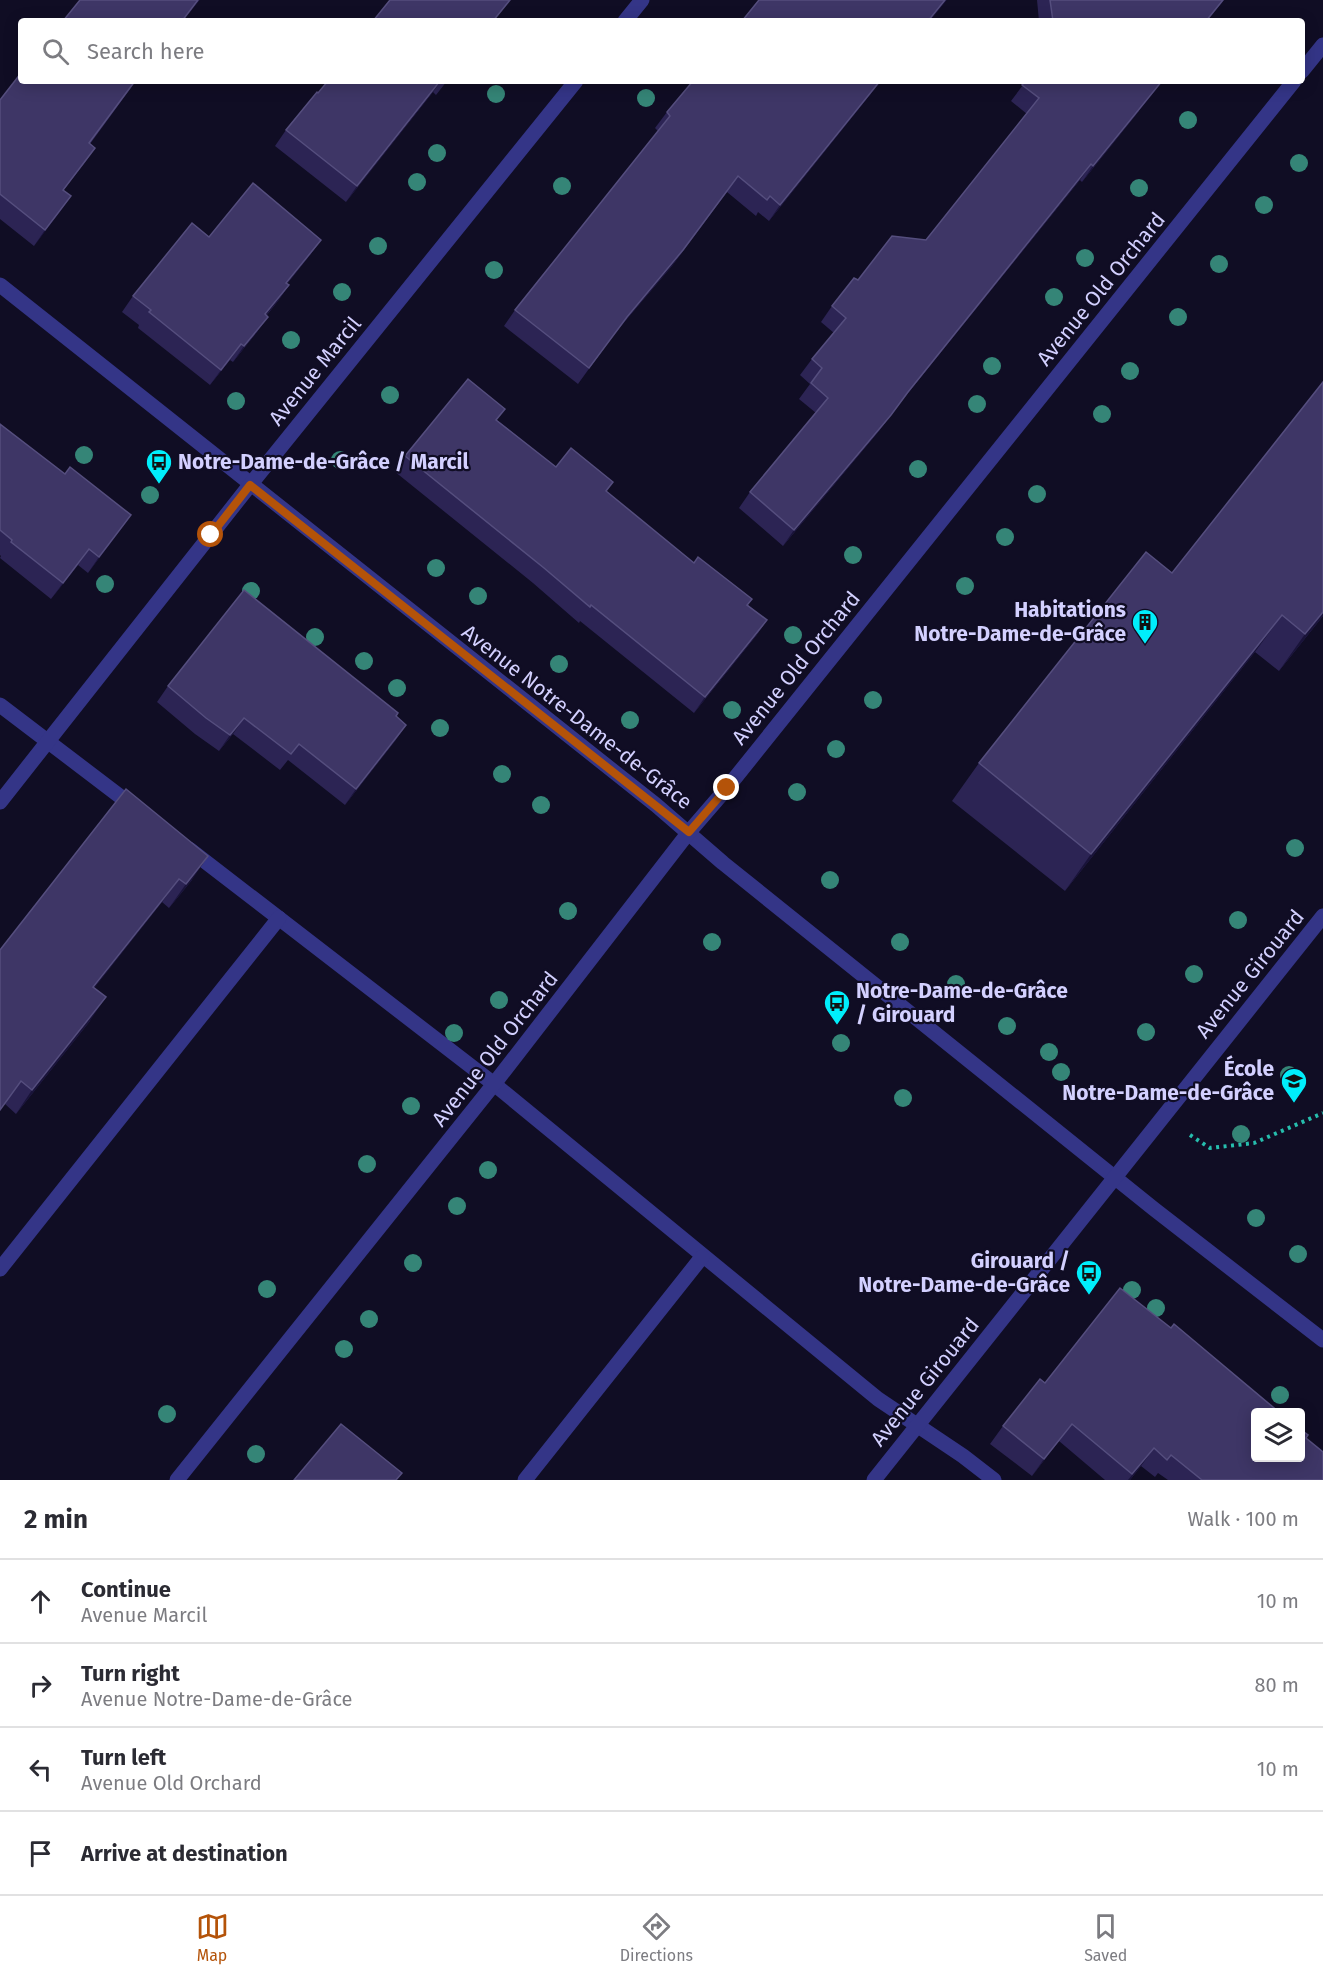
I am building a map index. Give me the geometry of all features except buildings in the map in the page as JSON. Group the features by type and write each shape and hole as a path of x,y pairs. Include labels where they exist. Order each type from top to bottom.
{"street":[{"path":"627,18 642,0"},
{"path":"1305,67 1323,45"},
{"name":"Avenue Marcil","path":"0,802 250,485 574,84"},
{"name":"Avenue Old Orchard","path":"177,1480 494,1084 689,832 1292,84"},
{"name":"Avenue Notre-Dame-de-Grâce","path":"0,285 689,832 723,863 1115,1178 1323,1340"},
{"path":"0,705 141,813"},
{"path":"178,841 494,1084 878,1400 963,1456 994,1480"},
{"name":"Avenue Girouard","path":"874,1480 1323,916"},
{"path":"0,1269 279,918"},
{"path":"525,1480 702,1257"}],"path":[{"path":"1200,1142 1210,1148 1254,1143 1323,1113"}],"place":[{"name":"Notre-Dame-de-Grâce / Marcil","path":"159,485"},
{"name":"Habitations Notre-Dame-de-Grâce","path":"1145,645"},
{"name":"Notre-Dame-de-Grâce / Girouard","path":"837,1026"},
{"name":"École Notre-Dame-de-Grâce","path":"1294,1104"},
{"name":"Girouard / Notre-Dame-de-Grâce","path":"1089,1296"}],"route":[{"path":"211,535 250,485 689,832 727,788"}]}
